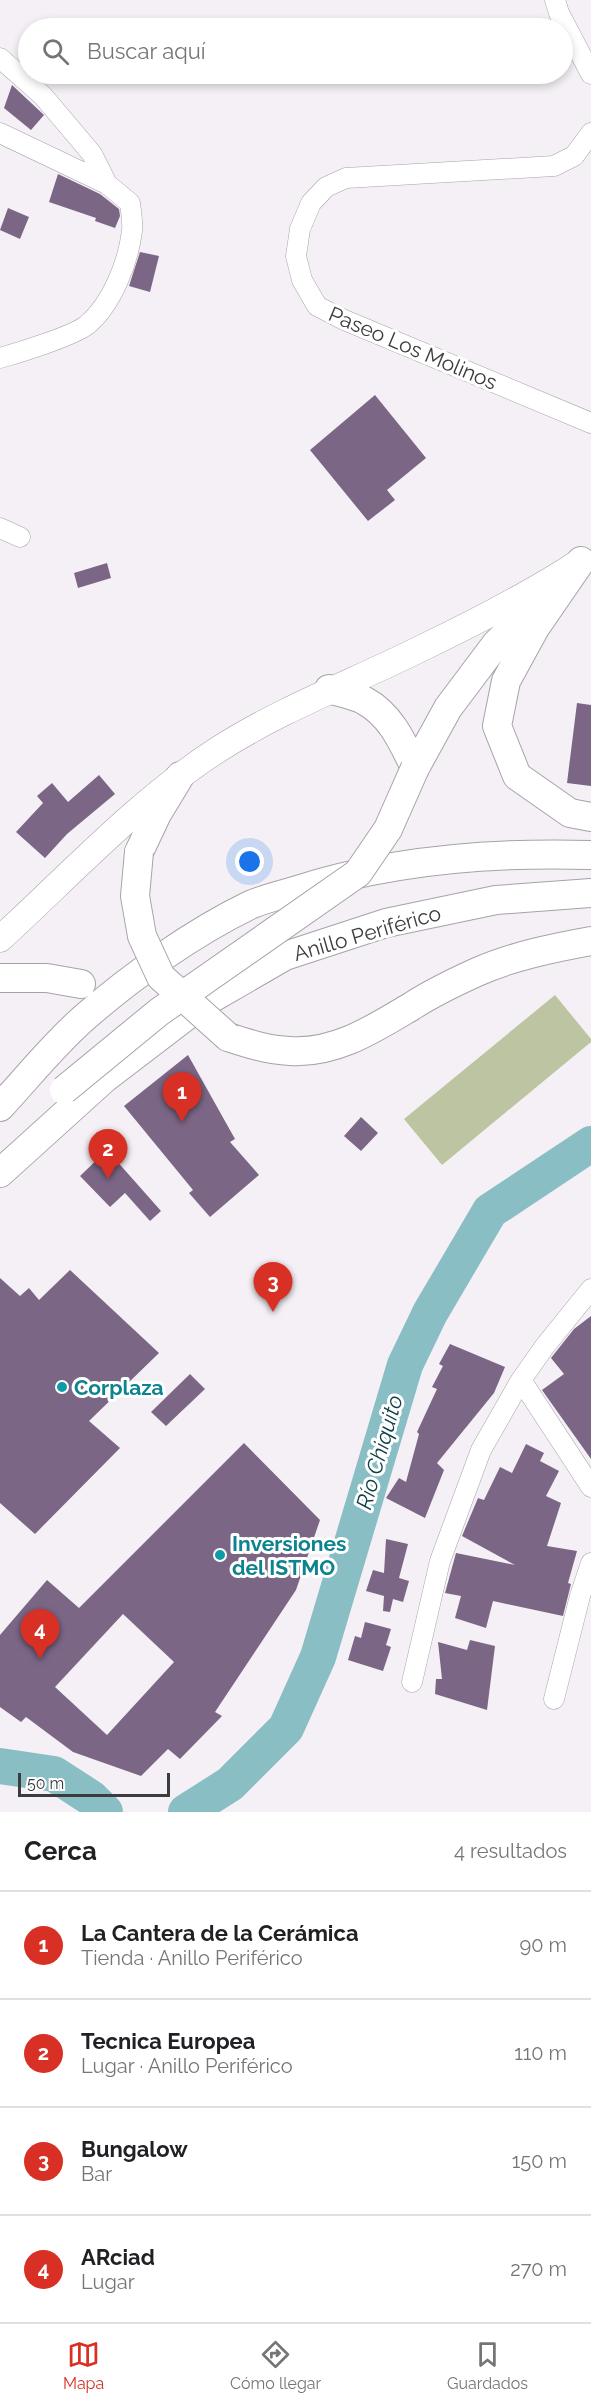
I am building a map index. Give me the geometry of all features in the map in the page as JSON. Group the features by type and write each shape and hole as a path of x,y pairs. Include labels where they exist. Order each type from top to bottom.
{"highway":[{"path":"0,1158 64,1090 159,1012 358,873 388,829 415,768 448,708 496,644 586,556"},
{"path":"586,556 535,628 506,681 497,726 517,776 570,813 591,817"},
{"path":"329,689 365,700 388,720 402,741 415,768"},
{"path":"180,776 157,814 139,852 135,896 140,926 142,936 161,977 228,1037 264,1048 293,1051 332,1046 375,1029 413,1005 478,972 550,948 591,941"},
{"path":"0,1107 91,1012 197,934 252,904 322,882 406,864 479,856 591,855"},
{"name":"Anillo Periférico","path":"0,1173 105,1078 194,1010 220,992 285,956 386,923 485,902 591,893"},
{"path":"0,978 47,978 81,984"},
{"path":"0,989 47,978"}],"main road":[{"path":"0,939 135,814 180,776 228,744 329,689 421,649 547,582 586,556"}],"street":[{"path":"555,0 563,18"},
{"path":"573,39 591,74"},
{"path":"0,58 18,75"},
{"path":"28,84 50,104 92,154 107,183"},
{"path":"0,133 107,183 130,203 133,229 126,257 109,299 86,326 40,346 0,358"},
{"name":"Paseo Los Molinos","path":"591,134 574,156 554,166 346,178 327,187 311,203 300,229 296,256 302,280 317,306 591,423"},
{"path":"0,528 20,537"},
{"path":"412,1682 440,1562 481,1450 521,1380 591,1289"},
{"path":"521,1380 591,1487"},
{"path":"554,1699 580,1596 591,1563"}],"green space":[{"path":"555,995 591,1039 591,1042 442,1165 404,1119"}],"building":[{"path":"12,85 44,115 31,130 4,108"},
{"path":"58,174 100,194 119,209 120,216 115,228 95,221 96,218 49,202"},
{"path":"8,208 29,217 20,239 0,230"},
{"path":"140,252 159,256 150,292 129,286"},
{"path":"375,395 426,458 387,490 395,500 368,521 310,450"},
{"path":"107,563 111,578 78,588 74,573"},
{"path":"577,703 591,705 591,786 567,783"},
{"path":"99,775 115,794 67,834 45,858 16,832 43,803 37,796 52,783 68,802"},
{"path":"188,1055 235,1139 230,1142 259,1175 210,1217 189,1193 193,1190 124,1106"},
{"path":"361,1117 378,1133 361,1151 344,1136"},
{"path":"107,1150 161,1211 150,1221 125,1193 110,1207 80,1176"},
{"name":"Corplaza","path":"70,1270 159,1353 89,1421 120,1448 35,1534 0,1503 0,1278 20,1296 29,1288 39,1300"},
{"path":"591,1316 591,1459 542,1390 564,1374 551,1358 574,1329"},
{"path":"450,1344 505,1367 494,1393 437,1463 444,1470 425,1518 386,1498 399,1478 406,1482 419,1434 417,1432 437,1389 432,1387 443,1366 439,1364"},
{"path":"190,1374 205,1389 166,1426 151,1412"},
{"name":"Inversiones del ISTMO","path":"244,1443 320,1520 296,1590 215,1712 222,1716 180,1759 168,1749 141,1776 73,1752 26,1717 21,1722 0,1707 0,1635 47,1580 79,1608","holes":["123,1614 174,1662 107,1735 55,1687"]},
{"path":"526,1444 544,1453 540,1461 559,1471 546,1496 561,1503 547,1546 577,1551 568,1583 571,1584 563,1616 493,1601 486,1628 455,1618 461,1596 445,1593 456,1553 515,1565 462,1536 478,1498 484,1500 500,1467 512,1473"},
{"path":"386,1539 408,1544 399,1578 409,1581 403,1602 393,1599 390,1612 383,1611 384,1596 366,1591 373,1570 384,1573"},
{"path":"365,1622 391,1629 386,1645 391,1647 383,1671 348,1660 355,1636 361,1638"},
{"path":"470,1640 495,1646 487,1710 435,1694 436,1679 442,1679 438,1642 467,1650"}],"waterway":[{"name":"Río Chiquito","path":"186,1812 230,1784 286,1728 318,1657 405,1365 430,1313 490,1211 591,1144"},
{"name":"Río Chiquito","path":"0,1766 54,1774 91,1798 105,1812"}],"place":[{"name":"La Cantera de la Cerámica","path":"182,1122"},
{"name":"Tecnica Europea","path":"108,1179"},
{"name":"Bungalow","path":"273,1312"},
{"name":"Corplaza","path":"62,1387"},
{"name":"Inversiones del ISTMO","path":"220,1555"},
{"name":"ARciad","path":"40,1659"}]}
